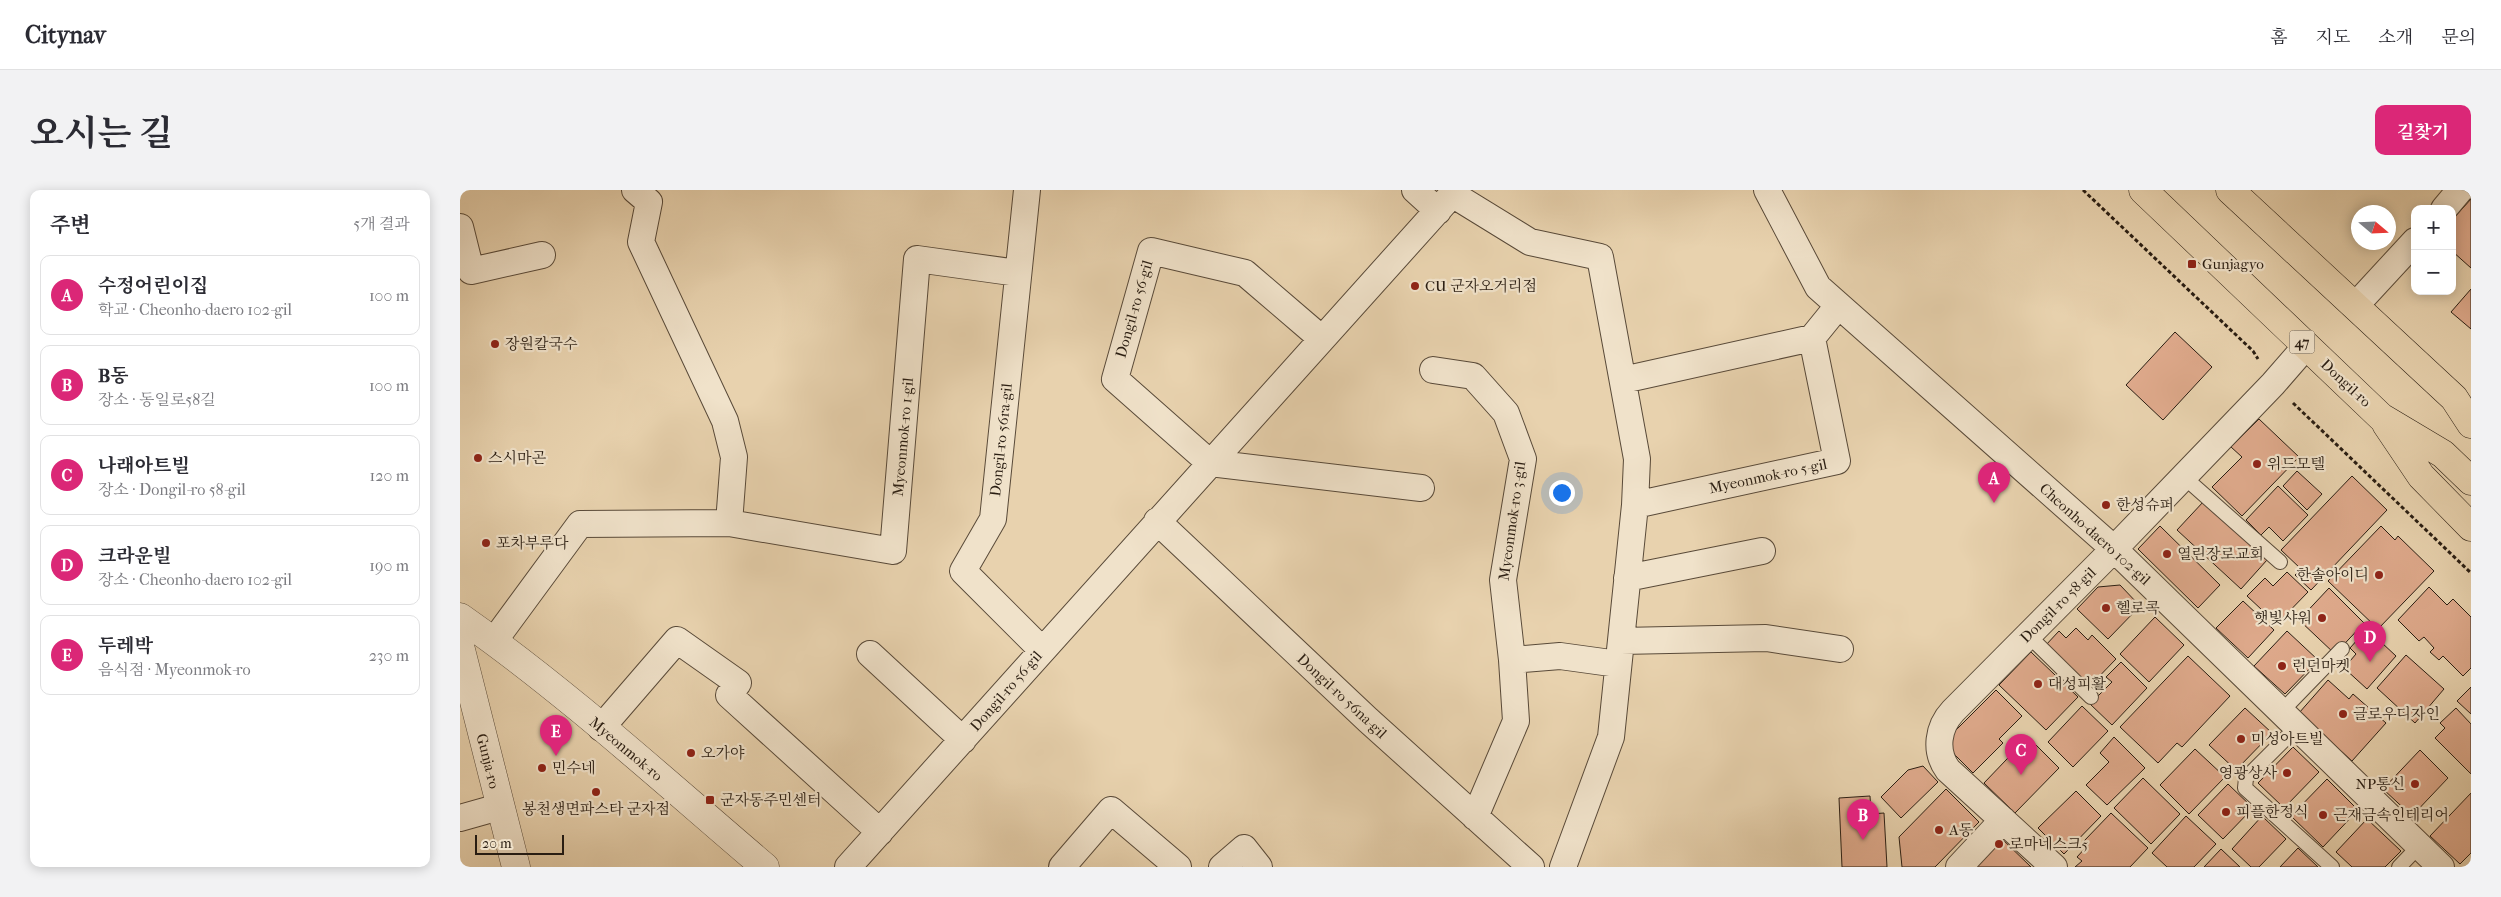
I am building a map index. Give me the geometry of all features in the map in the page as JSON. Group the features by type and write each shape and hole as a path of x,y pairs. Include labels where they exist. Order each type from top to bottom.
{"main road":[{"name":"Dongil-ro","path":"2143,190 2381,417 2443,454 2471,481"},
{"path":"2230,190 2355,306 2463,402 2471,424"},
{"path":"2381,417 2421,476 2471,527"}],"street":[{"path":"636,190 649,202 641,242 725,421 734,457 730,523"},
{"name":"Dongil-ro 56ra-gil","path":"1027,190 993,518 963,571 1042,650"},
{"path":"1415,190 1449,198 1530,242 1600,257 1637,459 1635,505 1611,737 1562,867"},
{"name":"Cheonho-daero 102-gil","path":"1766,190 1818,287 2114,549 2441,867"},
{"path":"2447,205 2460,190"},
{"name":"Dongil-ro 56-gil","path":"848,867 1449,198"},
{"path":"460,227 471,271 542,255"},
{"path":"2355,306 2411,245"},
{"name":"Dongil-ro 56-gil","path":"1210,463 1115,379 1150,251 1245,273 1322,339"},
{"name":"Myeonmok-ro 1-gil","path":"494,641 580,524 730,523 894,551 918,259 1018,273"},
{"path":"1623,380 1812,338 1838,306"},
{"name":"Myeonmok-ro 5-gil","path":"1635,505 1837,460 1812,338"},
{"name":"Dongil-ro 58-gil","path":"2054,867 1948,770 1941,756 1939,739 1944,722 1952,711 2184,477 2273,384 2306,346"},
{"name":"Myeonmok-ro 3-gil","path":"1433,370 1473,376 1506,413 1523,459 1503,580 1512,660 1516,721 1475,817"},
{"path":"1210,463 1421,488"},
{"name":"Dongil-ro 56na-gil","path":"1157,521 1368,720 1530,867"},
{"path":"1627,578 1762,551"},
{"name":"Myeonmok-ro","path":"460,617 494,641 601,728 765,867"},
{"path":"1512,660 1620,653 1766,638 1840,649"},
{"path":"601,728 677,640 738,683 729,695 880,832"},
{"name":"Gunja-ro","path":"461,654 516,867"},
{"name":"Dongil-ro 56-gil","path":"870,654 963,740"},
{"name":"Gunja-ro","path":"460,818 499,807"},
{"path":"1062,867 1111,810 1178,867"},
{"path":"1959,867 2003,820"},
{"path":"1222,867 1244,848 1260,867"}],"lane":[{"path":"2184,477 2280,562"},
{"path":"2028,635 2091,697"},
{"path":"2332,867 2245,788 2246,778 2342,649"},
{"path":"2400,867 2419,846"}],"building":[{"path":"2471,199 2471,268 2456,255 2456,216"},
{"path":"2471,289 2471,329 2451,312"},
{"path":"2175,332 2212,367 2163,420 2126,385"},
{"path":"2259,419 2299,457 2242,516 2212,487 2242,457 2231,447"},
{"path":"2297,471 2322,494 2307,510 2283,486"},
{"path":"2352,476 2387,510 2311,590 2295,575 2301,569 2281,550"},
{"path":"2278,486 2308,515 2283,541 2269,527 2261,535 2246,520"},
{"path":"2204,501 2267,560 2241,589 2177,530"},
{"path":"2160,526 2220,585 2198,608 2138,549"},
{"path":"2381,526 2395,540 2398,536 2434,571 2378,629 2328,581"},
{"path":"2287,572 2308,592 2277,624 2247,596 2265,578 2273,586"},
{"path":"2120,585 2140,606 2108,639 2077,609 2098,587"},
{"path":"2429,587 2447,605 2453,599 2471,617 2471,668 2463,676 2443,656 2439,660 2430,652 2434,648 2424,637 2419,641 2398,620"},
{"path":"2329,588 2364,623 2335,654 2299,620"},
{"path":"2243,601 2274,630 2248,658 2216,628"},
{"path":"2155,617 2184,645 2149,682 2120,654"},
{"path":"2076,628 2088,640 2092,635 2116,659 2087,689 2045,646 2059,631 2066,638"},
{"path":"2367,629 2396,656 2367,689 2344,668 2356,654 2350,648"},
{"path":"2287,631 2318,660 2285,694 2254,666"},
{"path":"2031,652 2078,697 2046,730 1999,685"},
{"path":"2406,655 2444,689 2415,723 2377,688"},
{"path":"2188,656 2230,696 2182,747 2177,743 2158,763 2120,727"},
{"path":"2121,662 2147,688 2112,725 2090,704 2112,682 2106,677"},
{"path":"2328,680 2349,699 2353,694 2386,723 2352,761 2299,713"},
{"path":"2471,687 2471,714 2457,701"},
{"path":"1996,690 2022,716 1999,739 2003,743 1973,773 1952,752 1951,735"},
{"path":"2082,706 2108,731 2073,767 2048,742"},
{"name":"미성아트빌","path":"2245,708 2272,733 2236,770 2209,745"},
{"path":"2456,708 2471,724 2471,774 2435,738 2445,728 2440,723"},
{"path":"2028,737 2059,768 2015,813 1984,783"},
{"path":"2114,737 2145,768 2107,805 2086,785 2109,762 2100,753"},
{"path":"2293,747 2319,772 2284,808 2258,783"},
{"path":"2195,749 2225,777 2189,814 2160,785"},
{"path":"2420,750 2448,778 2412,816 2383,789"},
{"path":"1923,766 1938,782 1901,818 1881,797 1908,770"},
{"path":"2143,778 2180,814 2151,844 2114,808"},
{"path":"2327,779 2358,810 2323,847 2291,816"},
{"path":"2228,784 2253,808 2223,839 2198,815"},
{"name":"A동","path":"1946,789 1979,822 1935,867 1902,867 1899,837"},
{"path":"2076,791 2101,816 2064,854 2038,828"},
{"path":"2471,793 2471,853 2460,864 2430,836"},
{"path":"1870,796 1871,814 1884,813 1887,867 1842,867 1839,798"},
{"path":"2111,813 2148,848 2130,867 2075,867 2082,861 2077,857 2088,845 2084,841"},
{"path":"2186,816 2216,844 2194,867 2167,867 2152,853"},
{"path":"2262,816 2286,839 2259,867 2251,867 2232,849"},
{"path":"2367,819 2401,851 2385,867 2352,867 2336,852"},
{"name":"로마네스크5","path":"1998,835 2031,867 1969,867"},
{"path":"2298,848 2318,867 2280,867"},
{"path":"2221,849 2240,867 2204,867"}],"place":[{"name":"Gunjagyo","path":"2192,264"},
{"name":"CU 군자오거리점","path":"1415,286"},
{"name":"장원칼국수","path":"495,344"},
{"name":"스시마곤","path":"478,458"},
{"name":"위드모텔","path":"2257,464"},
{"name":"수정어린이집","path":"1994,503"},
{"name":"한성슈퍼","path":"2106,505"},
{"name":"포차부루다","path":"486,543"},
{"name":"열린장로교회","path":"2167,554"},
{"name":"한솔아이디","path":"2379,575"},
{"name":"헬로콕","path":"2106,608"},
{"name":"햇빛샤워","path":"2322,618"},
{"name":"크라운빌","path":"2370,662"},
{"name":"런던마켓","path":"2282,666"},
{"name":"대성피활","path":"2038,684"},
{"name":"글로우디자인","path":"2343,714"},
{"name":"미성아트빌","path":"2241,739"},
{"name":"오가야","path":"691,753"},
{"name":"두레박","path":"556,756"},
{"name":"민수네","path":"542,768"},
{"name":"영광상사","path":"2287,773"},
{"name":"나래아트빌","path":"2021,775"},
{"name":"NP통신","path":"2415,784"},
{"name":"봉천생면파스타 군자점","path":"596,792"},
{"name":"군자동주민센터","path":"710,800"},
{"name":"피플한정식","path":"2226,812"},
{"name":"근재금속인테리어","path":"2323,815"},
{"name":"A동","path":"1939,830"},
{"name":"B동","path":"1863,840"},
{"name":"로마네스크5","path":"1999,844"}]}
